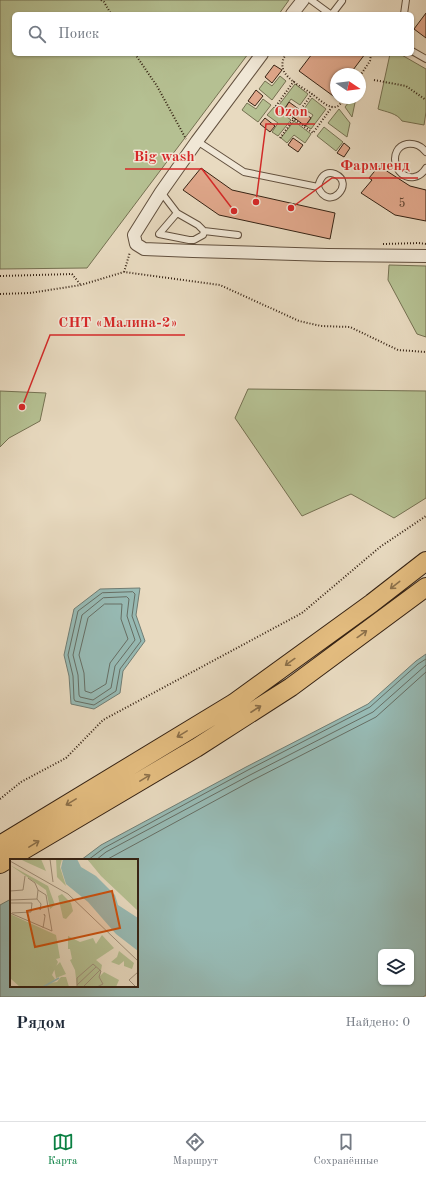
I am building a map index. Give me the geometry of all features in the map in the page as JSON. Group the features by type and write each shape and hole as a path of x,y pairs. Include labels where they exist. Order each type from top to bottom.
{"main road":[{"path":"0,846 234,703 372,603 426,561"},
{"path":"0,864 196,748 278,695 426,587"}],"street":[{"path":"294,12 303,0"},
{"path":"261,56 161,192 134,235 136,244 144,249 328,256 426,256"}],"lane":[{"path":"311,0 328,12"},
{"path":"333,12 342,0"},
{"path":"404,12 406,0"},
{"path":"414,52 426,59"},
{"path":"426,152 421,146 413,143 404,145 398,150 394,159 396,168 406,176 418,176 426,170"},
{"path":"194,145 244,172 318,187"},
{"path":"332,173 339,176 343,182 339,195 333,198 326,197 321,193 318,187 320,178 326,174 332,173"},
{"path":"161,192 177,213 204,231 238,235"},
{"path":"177,213 159,234 194,240 203,235 204,231"}],"path":[{"path":"101,0 104,2 110,12"},
{"path":"136,56 194,145"},
{"path":"285,56 282,61 283,71 286,76 330,106 338,106 340,104"},
{"path":"365,68 370,61 371,56"},
{"path":"374,80 406,86 426,100"},
{"path":"294,81 276,106 313,133 332,107"},
{"path":"280,138 312,94"},
{"path":"124,272 134,235"},
{"path":"0,294 30,293 81,285 124,272 220,285 299,321 321,326 350,327 398,350 426,352"},
{"path":"0,276 72,274 81,285"},
{"path":"0,799 21,782 66,758 103,720 302,614 380,547 426,516"}],"green space":[{"path":"0,0 289,0 280,12 12,12 12,56 246,56 87,268 0,269"},
{"path":"390,56 403,56 426,69 426,112 424,125 402,121 394,114 378,109"},
{"path":"280,76 286,81 272,100 259,89 265,81 272,86"},
{"path":"295,84 308,94 300,105 291,99 284,109 279,105"},
{"path":"312,98 326,109 311,129 306,126 313,115 304,109"},
{"path":"263,99 271,105 258,122 242,110 247,103 256,109"},
{"path":"347,104 355,104 352,117 345,107"},
{"path":"274,107 291,120 278,136 272,132 278,123 267,115"},
{"path":"339,109 350,123 347,137 328,123"},
{"path":"294,121 311,134 305,143 294,135 287,143 281,138"},
{"path":"324,127 343,142 336,151 317,136"},
{"path":"389,265 426,266 426,337 417,334 388,280"},
{"path":"248,389 426,391 426,498 394,518 351,494 302,516 235,418"},
{"path":"0,391 46,393 40,421 9,438 0,447"}],"water":[{"path":"140,588 136,615 145,641 123,671 120,693 94,709 71,704 69,676 64,655 74,609 100,589"},
{"path":"426,654 426,995 423,997 0,997 0,905 10,900 10,987 138,987 138,859 82,859 101,845 246,767 368,704 416,661"}],"building":[{"path":"426,13 426,38 414,29"},
{"path":"310,56 364,56 354,68 330,68 330,94 299,71"},
{"path":"274,65 282,70 272,83 265,77"},
{"path":"256,90 263,96 255,106 248,101"},
{"path":"289,102 311,118 305,126 284,110"},
{"path":"265,118 275,126 270,132 260,124"},
{"path":"293,138 303,145 298,152 288,145"},
{"path":"344,143 350,148 344,157 337,153"},
{"path":"379,166 410,186 426,190 426,221 395,215 361,193 372,180 369,178"},
{"path":"201,168 232,190 335,213 330,239 219,215 183,190"}],"place":[{"name":"Ozon","path":"256,202"},
{"name":"Фармленд","path":"291,208"},
{"name":"Big wash","path":"234,211"},
{"name":"СНТ «Малина-2»","path":"22,407"}]}
